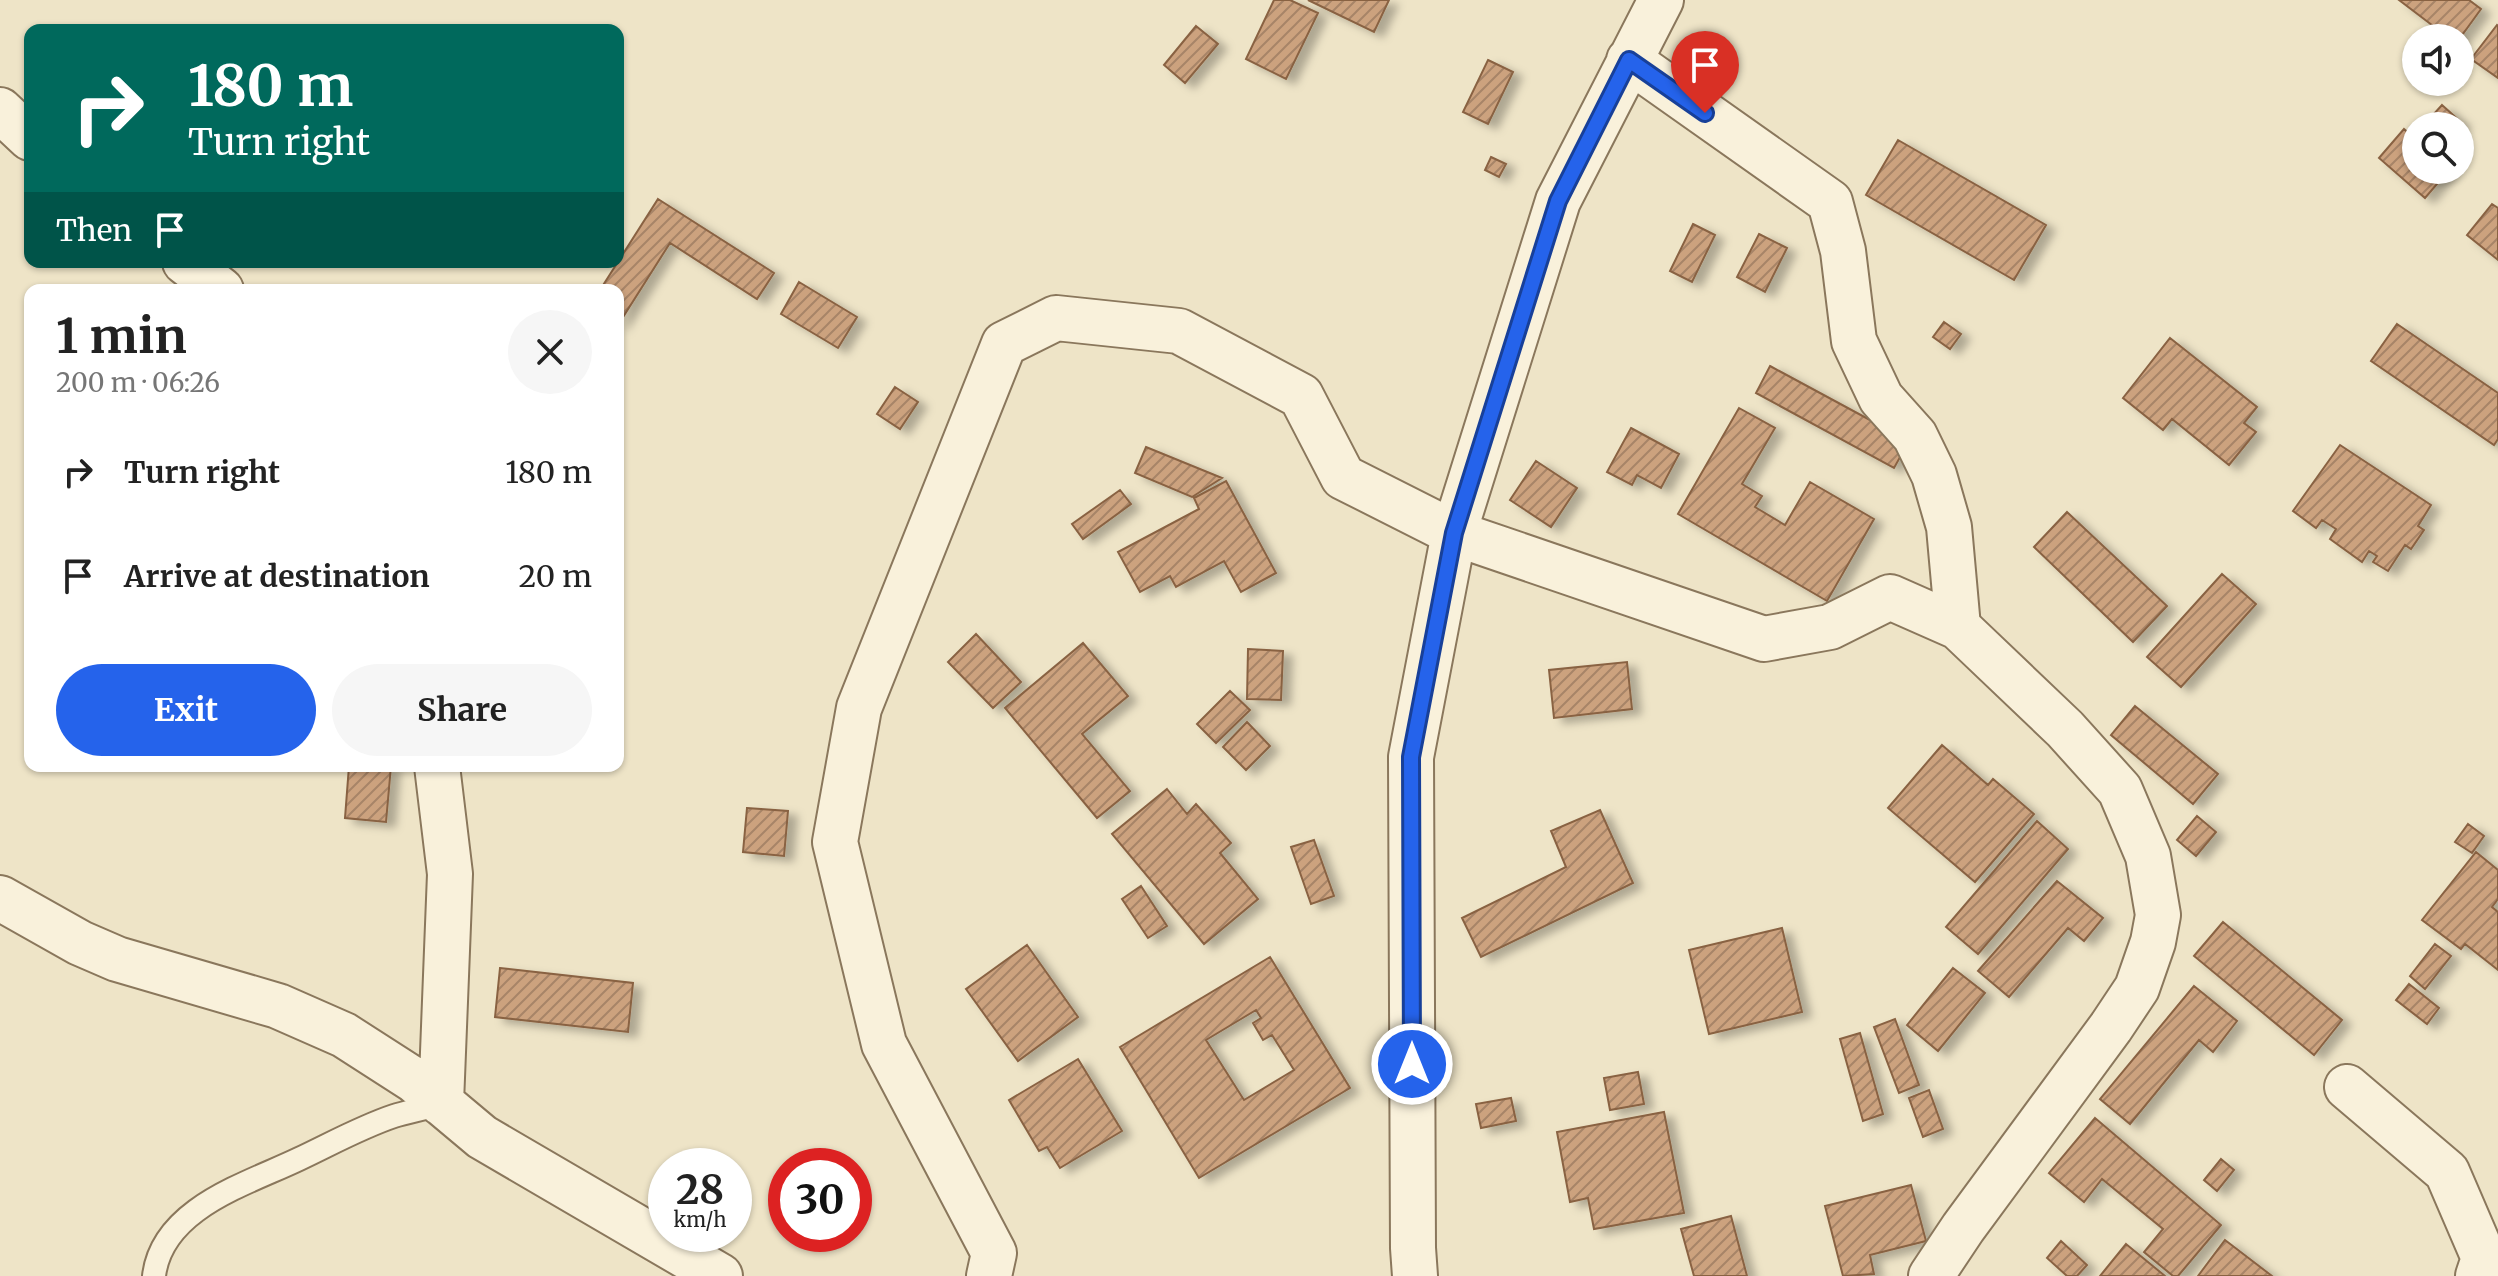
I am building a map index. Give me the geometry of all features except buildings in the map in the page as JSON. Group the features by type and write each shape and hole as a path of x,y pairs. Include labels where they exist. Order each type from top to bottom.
{"street":[{"path":"1415,1276 1411,757 1454,533 1558,201 1661,0"},
{"path":"1629,60 1830,202 1843,251 1854,341 1881,398 1915,436 1934,475 1949,527 1958,627"},
{"path":"0,110 24,132"},
{"path":"193,268 213,284"},
{"path":"989,1276 994,1253 884,1044 835,842 859,708 1004,344 1056,318 1179,331 1301,396 1343,477 1454,533 1764,639 1830,627 1890,597 1958,627 2065,729 2120,790 2148,856 2158,915 2153,942 2137,988 1931,1276"},
{"path":"438,772 450,874 441,1103"},
{"path":"0,898 80,943 117,959 278,1006 344,1035 414,1080 482,1137 720,1276"},
{"path":"2347,1087 2447,1172 2484,1258 2478,1276"}],"lane":[{"path":"154,1276 155,1267 172,1232 201,1207 255,1177 347,1134 441,1103"}],"route":[{"path":"1412,1064 1411,757 1454,533 1558,201 1629,60 1705,113"}]}
